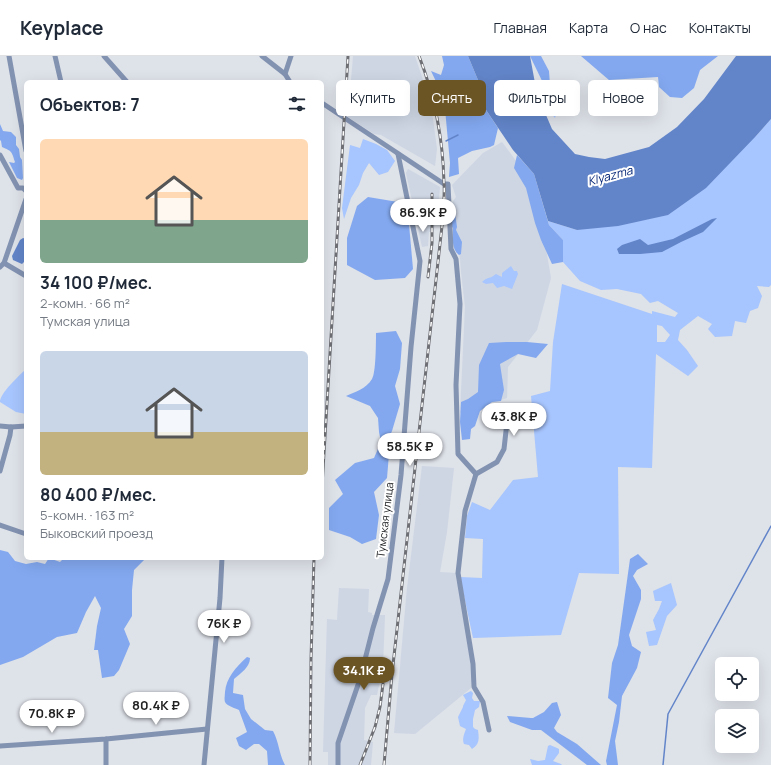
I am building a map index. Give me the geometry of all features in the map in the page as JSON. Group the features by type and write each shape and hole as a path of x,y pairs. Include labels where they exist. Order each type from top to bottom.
{"street":[{"path":"9,56 24,140"},
{"path":"55,56 61,80"},
{"path":"104,56 125,80"},
{"path":"262,56 285,74 289,80"},
{"path":"285,74 291,56"},
{"path":"324,104 444,184 448,184 450,249 456,259 460,304 456,385 458,454 476,474"},
{"path":"0,154 18,188 24,188"},
{"name":"Тумская улица","path":"338,765 338,743 360,679 373,628 388,579 401,475 411,347 420,261 398,154"},
{"path":"24,204 2,265 24,275"},
{"path":"489,730 483,702 474,687 473,664 458,573 465,511 476,474 497,462 504,449 506,422"},
{"path":"0,426 24,426"},
{"path":"0,471 11,427"},
{"path":"0,525 24,533"},
{"path":"204,765 220,598 222,560"},
{"path":"0,746 106,739 207,729"},
{"path":"106,739 106,765"}],"shaded area":[{"path":"353,56 415,56 423,80 418,80 418,116 432,116 437,149 435,166 381,135 374,134 348,117 410,116 410,80 351,80"},
{"path":"442,56 468,56 478,80 435,80 431,71 441,75 444,65"},
{"path":"530,56 541,56 549,71 550,80 542,80"},
{"path":"581,56 718,56 700,70 694,88 682,98 670,97 659,87 658,77 609,80"},
{"path":"486,110 498,128 494,145 472,151 458,158 459,174 449,177 450,163 446,116 486,116"},
{"path":"771,119 771,285 769,287 757,286 762,296 758,308 750,311 746,323 735,321 732,336 715,337 708,329 712,324 698,316 680,330 678,340 698,366 688,376 656,354 652,468 618,467 619,574 579,573 561,635 473,638 460,577 482,578 483,539 465,538 467,516 472,502 490,510 513,480 538,477 531,396 550,391 553,342 562,284 652,314 652,311 675,317 678,313 658,301 650,303 641,294 617,289 601,290 580,281 563,262 563,240 549,225 548,221 577,230 756,136","holes":["657,325 662,326 670,335 665,342 657,342"]},
{"path":"0,124 3,131 11,132 16,137 16,145 19,149 22,160 22,180 17,178 9,162 15,162 12,154 10,151 2,147 0,140"},
{"path":"363,139 387,150 395,161 388,172 379,175 369,163 351,198 344,219 342,208 350,145 360,148"},
{"path":"502,142 528,177 542,225 551,278 537,330 508,367 507,398 460,413 465,307 453,212 454,206 451,204 456,197 452,185 483,153"},
{"path":"517,155 534,174 549,225 563,240 563,262 552,264 541,240 526,188 514,168"},
{"path":"408,169 440,187 437,219 433,232 429,232 428,246 422,247 406,173"},
{"path":"368,197 398,202 408,213 413,269 405,278 375,280 347,265 347,238 357,206"},
{"path":"454,206 457,227 456,230 462,242 461,254 459,255 455,250 453,243 453,228 451,226 450,207"},
{"path":"511,266 514,271 517,271 518,274 512,289 504,286 497,288 493,283 486,284 482,282 496,274 502,277 502,273"},
{"path":"396,331 402,343 400,369 395,386 400,404 392,431 384,449 389,454 387,478 374,492 379,515 376,539 362,544 350,537 329,530 329,508 343,494 335,480 355,463 374,458 381,442 378,418 370,406 346,396 364,388 372,379 375,364 376,333"},
{"path":"506,342 548,344 536,358 518,354 500,364 504,390 501,401 492,402 480,411 475,426 471,429 470,439 462,440 460,422 461,402 478,392 479,365 489,343"},
{"path":"24,371 24,414 16,412 0,402 6,389"},
{"path":"422,466 454,468 447,532 440,572 456,573 472,671 471,688 415,734 394,733 407,588"},
{"path":"0,550 8,552 15,561 26,564 37,562 45,564 48,560 60,562 62,560 144,560 134,570 132,616 124,629 130,644 119,670 114,676 102,678 98,650 94,650 101,608 95,596 77,633 57,637 23,657 0,665"},
{"path":"638,554 648,564 637,570 633,576 641,590 641,599 629,635 632,646 641,652 637,668 622,696 615,741 618,765 607,765 606,761 617,705 608,698 612,663 618,645 630,559"},
{"path":"671,583 677,605 667,616 657,645 649,646 646,632 656,630 653,620 662,601 655,601 653,591"},
{"path":"339,588 369,589 368,612 372,613 372,615 385,615 383,667 377,695 371,695 365,708 364,740 373,742 371,765 328,765 328,752 323,752 327,619 337,620"},
{"path":"247,657 250,658 250,661 245,670 234,679 233,693 243,695 245,709 251,719 265,730 273,731 285,765 268,765 267,751 259,744 254,744 246,750 239,746 236,738 247,732 239,710 229,706 225,702 225,692 227,682 232,673"},
{"path":"471,691 473,693 472,698 474,701 480,701 479,707 475,710 473,719 473,727 478,730 479,736 476,745 472,749 469,745 464,744 463,742 466,729 460,726 458,717 466,700 463,695"},
{"path":"557,702 561,715 554,728 557,732 577,744 601,765 587,765 541,730 532,730 510,722 507,716 533,718 544,712 552,703"},
{"path":"550,745 559,749 559,753 553,761 562,765 532,765 530,759 538,761 545,760 548,746"}],"water":[{"name":"Klyazma","path":"468,56 530,56 534,80 494,80 494,116 546,116 552,129 575,154 605,159 649,147 677,127 704,99 736,56 771,56 771,119 706,188 668,215 618,226 577,230 548,221 534,174 513,150 486,110 486,80 478,80"},
{"path":"717,218 703,232 662,252 619,254 617,249 622,245 640,239 648,245 673,239 712,219"},
{"path":"24,238 24,262 22,264 13,260 12,256 20,240"}],"waterway":[{"path":"446,141 458,135"},
{"path":"663,765 668,714 771,526"}],"railway":[{"path":"324,453 348,56"},
{"path":"384,765 392,674 443,217 444,187 440,134 430,87 419,56"},
{"path":"428,277 432,243 432,194"},
{"path":"310,765 314,560"},
{"path":"360,765 375,727 380,707 383,684"}]}
